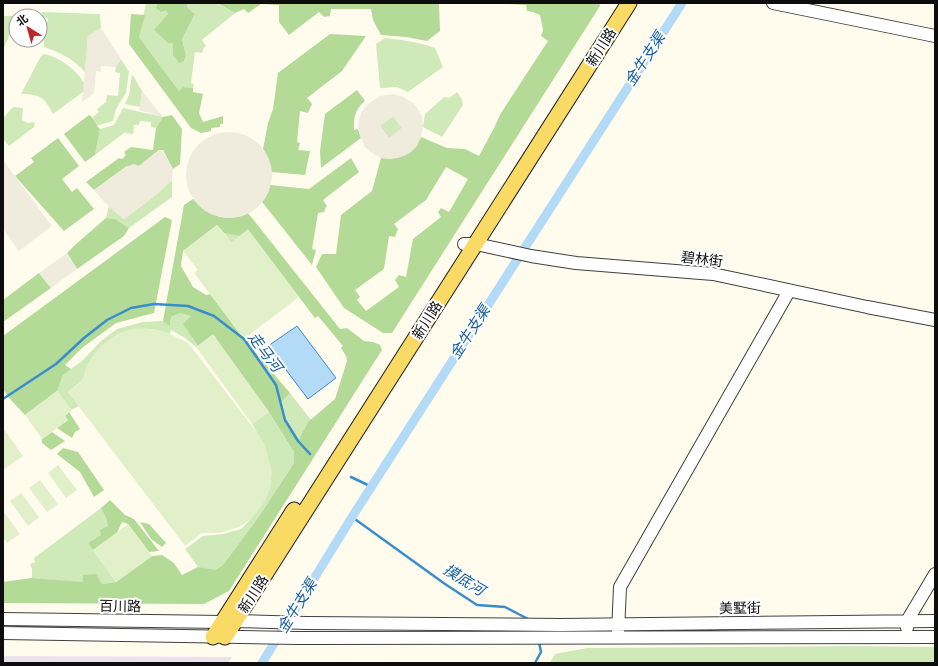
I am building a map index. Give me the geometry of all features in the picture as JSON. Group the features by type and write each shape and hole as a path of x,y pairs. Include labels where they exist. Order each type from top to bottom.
{"main road":[{"name":"新川路","path":"470,244 617,3"},
{"name":"新川路","path":"219,637 470,244 629,3"}],"street":[{"path":"773,3 935,36"},
{"name":"碧林街","path":"470,244 576,263 713,274 867,308 935,320"},
{"path":"617,637 620,587 789,291"},
{"path":"906,637 907,621 935,574"},
{"name":"百川路","path":"3,619 307,623"},
{"name":"美墅街","path":"307,623 545,625 935,621"},
{"path":"3,633 219,637"},
{"name":"美墅街","path":"219,637 935,637"}],"shaded area":[{"path":"101,28 121,59 116,67 101,66 101,72 96,71 94,93 82,102 88,36"},
{"path":"142,91 163,117 139,110"},
{"path":"394,94 403,97 413,103 422,117 423,127 417,146 410,153 401,157 391,159 381,158 365,147 361,138 358,129 362,111 368,104 380,96","holes":["393,116 402,128 389,138 380,126"]},
{"path":"229,132 245,136 259,145 268,159 272,175 268,191 259,205 245,214 229,218 213,214 199,205 190,191 186,175 190,159 199,145 213,136"},
{"path":"159,150 162,150 173,169 172,180 157,194 124,219 109,207 94,190 128,166 134,164 139,166"},
{"path":"3,160 52,226 19,251 3,229"},
{"path":"67,253 77,269 51,288 39,273"},
{"path":"3,656 232,657 228,663 3,663"}],"green space":[{"path":"146,3 157,3 156,8 166,10 173,43 173,55 179,62 184,61 186,56 182,39 195,14 187,7 188,3 216,3 235,13 202,40 206,46 202,53 195,52 191,83 194,84 193,88 183,87 179,91 139,37"},
{"path":"157,3 188,3 187,7 195,14 182,39 186,56 184,61 179,63 173,55 173,43 168,43 154,30 168,14 166,10 161,12 156,8"},
{"path":"217,3 439,3 440,31 427,41 406,37 381,35 373,20 371,9 331,9 330,16 324,17 319,12 289,35 279,22 279,5 261,4 248,13 244,9 235,13"},
{"path":"491,3 599,3 600,6 392,333 383,333 344,308 316,267 322,254 336,254 341,215 372,191 381,158 394,158 405,155 414,148 421,137 447,148 465,149 479,156 501,113 548,41 541,36 543,30 540,15 527,11 526,5","holes":["446,167 468,179 449,212 441,208 438,212 441,217 413,239 406,277 399,275 395,280 399,287 366,311 357,300 360,297 355,290 384,269 389,236 395,237 398,229 394,224 426,200"]},
{"path":"48,12 100,14 101,28 88,36 85,72 76,63 56,51 47,48"},
{"path":"131,14 145,15 139,37 179,91 183,87 193,88 193,92 203,94 199,113 203,122 223,116 223,124 220,124 220,127 211,128 211,131 201,133 191,128 129,44"},
{"path":"3,16 8,16 8,39 3,50"},
{"path":"330,34 366,36 342,71 307,98 312,104 308,113 300,111 297,142 300,143 298,150 310,151 305,175 271,172 269,160 263,149 268,123 273,109 278,73"},
{"path":"385,38 404,40 435,48 443,67 408,92 397,87 380,88 376,44"},
{"path":"44,54 67,64 84,83 83,92 53,114 47,104 38,96 22,94 41,56"},
{"path":"121,59 129,72 126,93 116,109 113,121 96,126 93,117 99,112 97,109 106,102 107,95 118,96 120,73 115,72"},
{"path":"132,74 142,91 140,107 125,104 129,95"},
{"path":"357,90 365,101 357,110 354,121 354,130 358,129 361,138 321,168 320,151 325,114"},
{"path":"457,92 462,99 463,105 442,137 423,127 425,114 444,97 449,98"},
{"path":"13,107 23,108 22,120 28,123 33,122 35,124 34,127 9,146 3,139 3,118"},
{"path":"123,108 163,117 156,128 151,127 151,122 140,121 139,125 134,125 133,134 124,133 95,155 100,129 114,125"},
{"path":"89,115 93,118 100,129 95,155 85,162 64,134"},
{"path":"172,115 182,129 180,164 173,169 163,150 159,150 139,166 127,166 94,190 86,182 119,158 122,159 126,155 124,152 131,147 153,150 156,128 163,117"},
{"path":"393,116 402,128 389,138 380,126"},
{"path":"58,138 79,166 62,179 72,192 77,188 94,209 64,231 15,176 34,162 31,158"},
{"path":"351,158 359,172 323,200 327,206 324,212 318,213 312,249 316,250 312,265 262,202 270,185 309,189"},
{"path":"172,180 172,197 129,228 115,219 106,218 109,206 124,219 157,194"},
{"path":"193,199 211,213 226,218 233,218 248,213 340,329 347,328 364,341 373,342 380,345 382,350 229,591 204,604 3,603 3,582 32,578 83,582 83,575 96,574 102,584 116,582 152,556 162,555 174,563 182,575 198,567 216,570 223,565 260,515 294,463 294,452 269,412 213,335 198,346 183,324 191,316 180,313 171,317 170,326 163,321 184,205","holes":["217,225 224,233 240,236 248,230 315,318 318,316 343,346 341,348 347,361 335,399 308,422 298,441 285,420 281,402 290,393 244,339 210,294 206,295 193,287 181,266 183,251"]},
{"path":"165,217 172,220 154,313 116,323 82,348 65,365 71,369 63,375 57,391 25,415 9,398 3,389 3,336"},
{"path":"106,218 115,219 129,228 124,236 77,269 67,253"},
{"path":"217,225 231,243 248,229 299,297 244,339 194,273 198,270 183,251"},
{"path":"224,233 240,236 231,243"},
{"path":"39,273 51,288 3,322 3,300"},
{"path":"180,313 192,316 192,338 198,346 196,347 185,338 171,330 170,334 157,330 133,330 112,338 103,345 87,366 82,380 68,392 79,406 71,410 57,391 63,375 83,360 101,341 117,329 143,322 163,321 170,325 171,317"},
{"path":"131,329 161,331 175,336 189,344 258,434 265,446 272,472 270,489 262,506 251,519 239,527 220,533 202,533 185,546 68,392 82,380 87,365 100,347 111,338"},
{"path":"213,334 269,412 252,424 196,347"},
{"path":"57,391 72,410 65,416 68,420 42,439 25,415"},
{"path":"290,393 311,420 308,422 298,441 285,420 281,401"},
{"path":"69,412 80,429 75,432 72,438 57,428 68,420 65,416"},
{"path":"269,412 294,452 294,463 260,515 223,565 216,571 198,567 185,549 203,536 223,534 241,529 251,519 265,446 252,424"},
{"path":"3,428 23,456 3,470"},
{"path":"52,432 65,441 51,450 42,443 42,439"},
{"path":"63,448 78,452 104,490 94,497 80,472 57,454"},
{"path":"58,465 77,490 66,498 48,473"},
{"path":"40,480 58,504 47,512 29,488"},
{"path":"21,493 39,517 28,526 10,501"},
{"path":"110,500 125,515 134,519 159,551 149,552 128,524 122,522 117,533 93,550 88,543 101,535 100,530 108,526 101,508"},
{"path":"101,508 108,526 101,535 88,543 116,582 102,584 32,578 32,569 30,564 35,562 34,558"},
{"path":"3,511 20,534 7,543 3,538"},
{"path":"140,522 149,524 166,543 162,547 151,539"},
{"path":"128,524 152,556 116,582 93,550"},
{"path":"853,646 935,647 935,663 550,663 555,654 587,648"}],"water":[{"path":"297,326 336,378 308,399 268,346"}],"waterway":[{"name":"金牛支渠","path":"262,663 352,517 682,3"},
{"name":"走马河","path":"3,399 56,364 84,338 107,320 131,308 154,304 188,306 214,316 244,339 276,385 285,420 298,441 310,454"},
{"name":"走马河","path":"351,477 372,487"},
{"name":"摸底河","path":"352,517 445,584 477,605 505,607 530,620"},
{"name":"摸底河","path":"535,663 541,652 539,642"}]}
